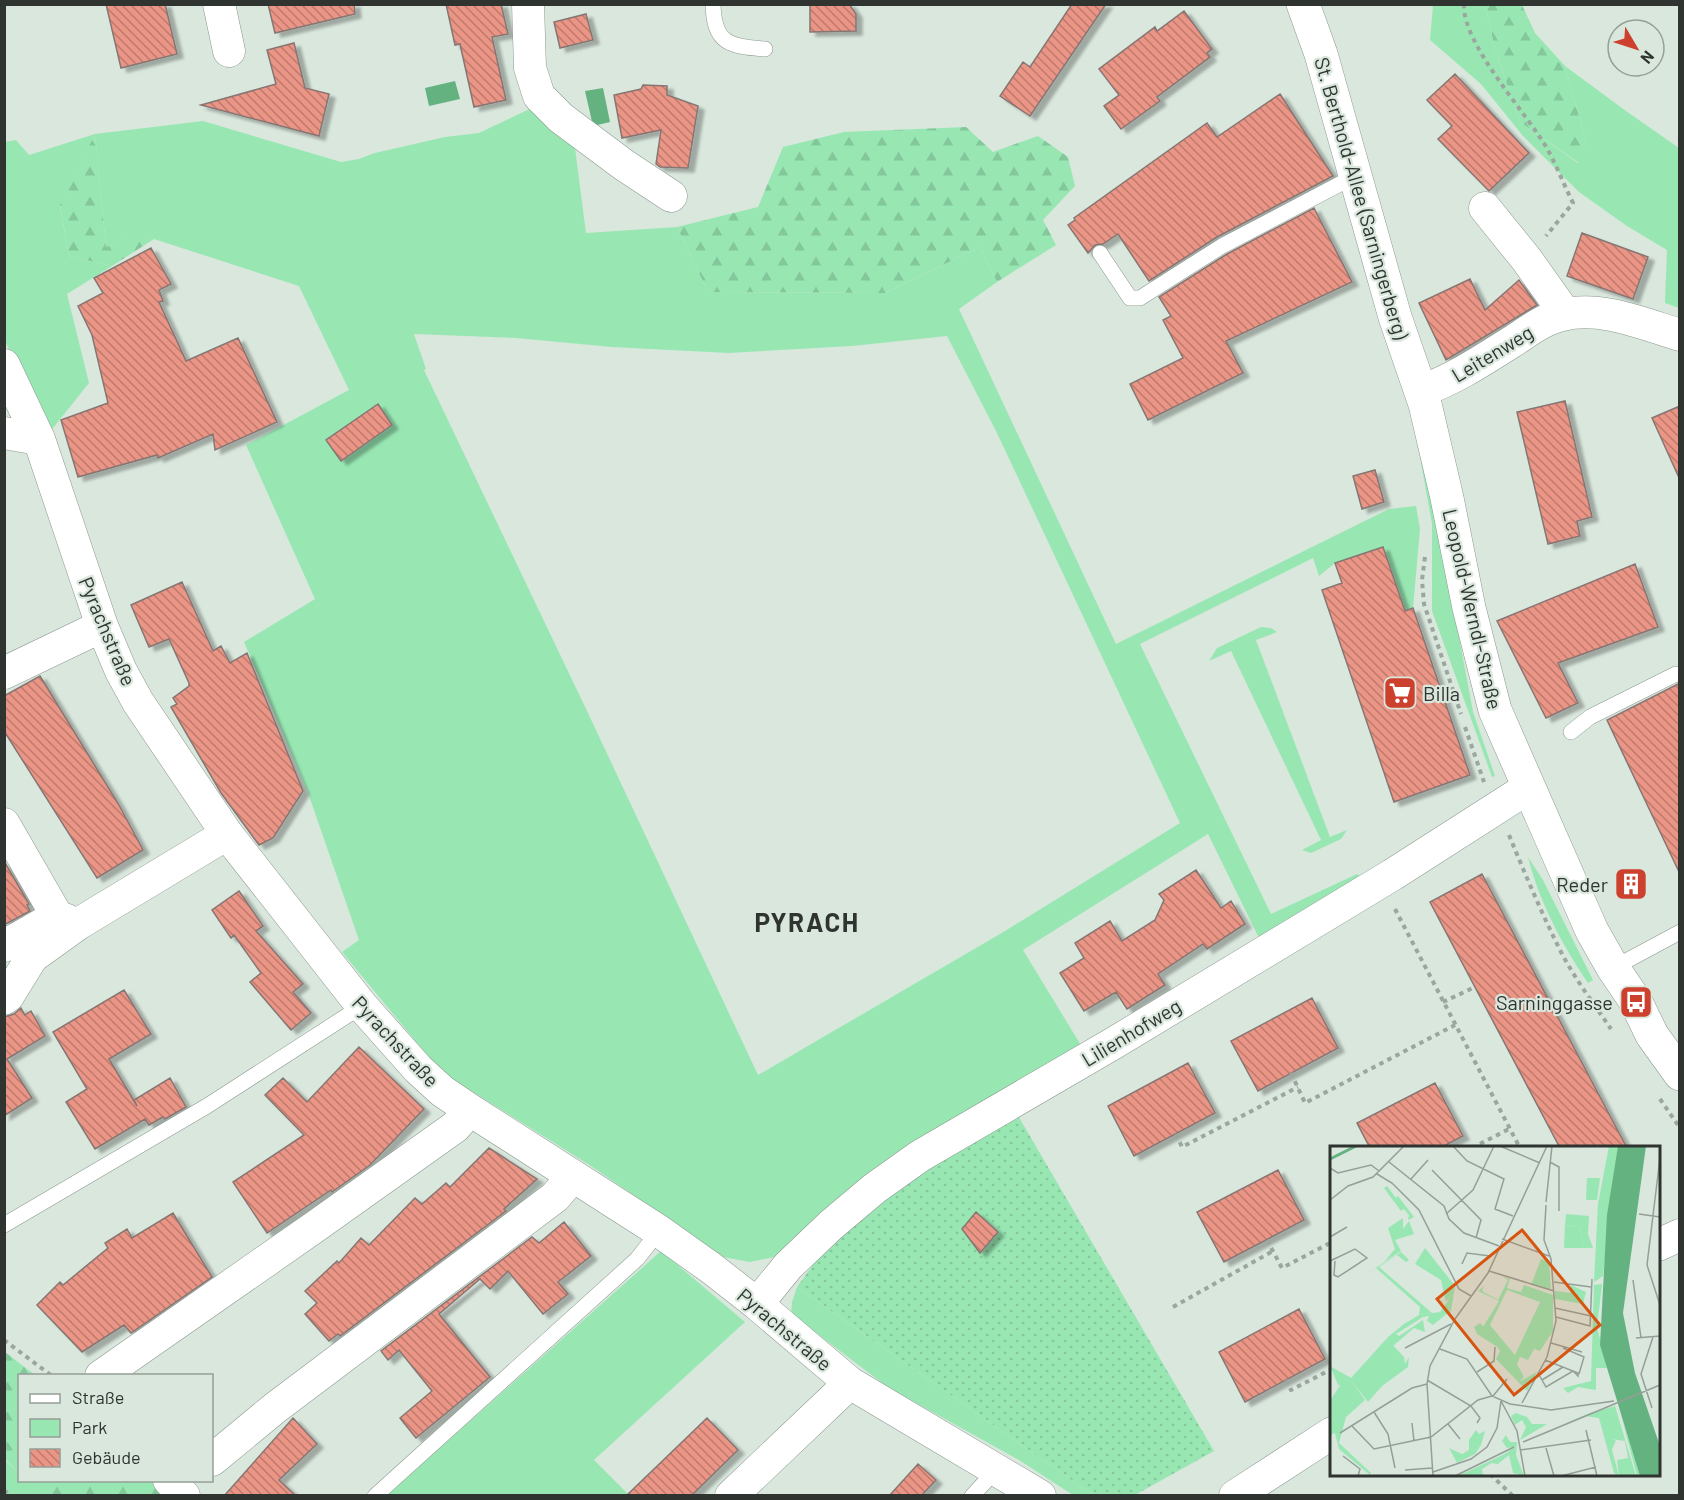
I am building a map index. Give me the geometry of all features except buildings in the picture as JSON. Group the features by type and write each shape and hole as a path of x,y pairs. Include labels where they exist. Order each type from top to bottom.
{"street":[{"path":"219,4 229,51"},
{"path":"528,4 530,68 539,96 561,118 624,165 671,196"},
{"name":"St. Berthold-Allee (Sarningerberg)","path":"1303,4 1321,54 1395,317 1421,391"},
{"path":"1485,208 1527,260 1559,305 1562,315"},
{"name":"Leitenweg","path":"1421,391 1449,381 1543,322 1562,315 1593,313 1615,316 1680,335"},
{"name":"Pyrachstraße","path":"4,364 39,439 102,626 121,671 138,702 227,834 362,1006 418,1069 442,1091 470,1110 659,1231 757,1304 850,1383 1040,1496"},
{"name":"Leopold-Werndl-Straße","path":"1421,391 1447,498 1469,608 1495,710 1592,931 1636,1002 1652,1035 1680,1074"},
{"path":"4,433 39,439"},
{"path":"4,673 102,626"},
{"name":"Lilienhofweg","path":"757,1304 788,1266 838,1218 920,1156 1114,1043 1380,882 1528,788"},
{"path":"4,824 67,920"},
{"path":"4,945 67,920 227,834"},
{"path":"4,999 32,957 67,920"},
{"path":"104,1374 446,1133 470,1110"},
{"path":"213,1459 275,1408 555,1197 573,1176"},
{"path":"1660,1245 1680,1235"},
{"path":"731,1496 850,1383"},
{"path":"1235,1496 1330,1434"}],"lane":[{"path":"713,4 714,23 720,36 736,46 765,49"},
{"path":"1100,253 1130,298 1140,298 1222,246 1355,176"},
{"path":"1571,732 1590,717 1676,674"},
{"path":"1613,968 1680,932"},
{"path":"4,1225 207,1106 362,1006"},
{"path":"375,1496 637,1259 659,1231"},
{"path":"972,1496 996,1470"}],"path":[{"path":"1464,4 1473,41 1549,152 1573,203 1527,260"},
{"path":"1380,882 1519,1146"},
{"path":"1443,1002 1474,987"},
{"path":"1291,1073 1305,1103 1455,1025"},
{"path":"1176,1134 1182,1147 1298,1087"},
{"path":"1476,1146 1509,1129"},
{"path":"1267,1240 1282,1268 1330,1243"},
{"path":"1173,1307 1273,1251"},
{"path":"4,1340 49,1374"},
{"path":"1286,1380 1291,1390 1330,1369"},
{"path":"1492,1476 1513,1496"},
{"path":"4,1490 11,1496"}],"green space":[{"path":"1433,5 1485,5 1495,49 1520,122 1578,163 1586,141 1565,66 1679,148 1679,308 1665,303 1667,250 1627,226 1579,192 1523,136 1481,84 1430,40"},
{"path":"1485,5 1522,5 1535,33 1565,66 1586,141 1579,163 1520,122 1495,49"},
{"path":"536,106 575,148 586,233 677,227 708,292 885,293 980,247 997,282 959,309 1116,644 1389,509 1416,506 1420,529 1413,608 1405,611 1383,547 1335,563 1319,576 1313,558 1140,644 1271,914 1357,874 1366,881 1260,940 1208,834 1023,950 1082,1047 789,1249 774,1257 750,1262 723,1257 591,1166 441,1072 342,952 359,940 307,790 244,642 315,599 246,445 349,390 299,286 154,239 145,230 106,247 95,135 60,206 69,256 112,266 67,294 89,383 49,433 5,341 5,142 16,140 29,155 95,134 203,121 341,162 445,137 479,133","holes":["414,334 516,338 612,347 729,353 852,346 947,336 997,433 1180,823 1000,934 758,1075 424,370 426,369"]},
{"path":"966,127 993,152 1038,136 1068,157 1075,186 1043,220 1056,245 997,282 980,247 885,293 708,292 677,227 758,207 783,147 844,132"},
{"path":"95,134 106,247 145,229 154,239 112,266 69,256 60,205"},
{"path":"1415,429 1446,567 1473,712 1495,776 1492,777 1432,611 1432,524"},
{"path":"1261,627 1271,628 1277,632 1256,640 1330,837 1347,830 1341,839 1311,853 1302,850 1321,840 1231,651 1209,661 1217,648"},
{"path":"1528,857 1543,880 1593,980 1588,983 1552,922 1538,890"},
{"path":"1017,1114 1214,1451 1135,1495 1093,1495 797,1287 815,1262 853,1223 901,1182"},
{"path":"661,1251 745,1322 594,1460 629,1495 386,1496"},
{"path":"797,1287 1093,1495 1073,1495 1019,1460 889,1388 791,1314"},
{"path":"5,1352 34,1374 18,1374 18,1472 5,1459"},
{"path":"4,1459 18,1472 18,1482 29,1482 45,1495 5,1495"},
{"path":"29,1482 157,1482 172,1495 44,1495"}],"shaded area":[{"path":"455,81 460,99 429,106 425,88"},
{"path":"603,88 610,122 593,126 585,91"}],"place":[{"name":"Billa","path":"1400,693"},
{"name":"Reder","path":"1631,884"},
{"name":"Sarninggasse","path":"1636,1002"}],"district":[{"name":"PYRACH","path":"807,921"}]}
